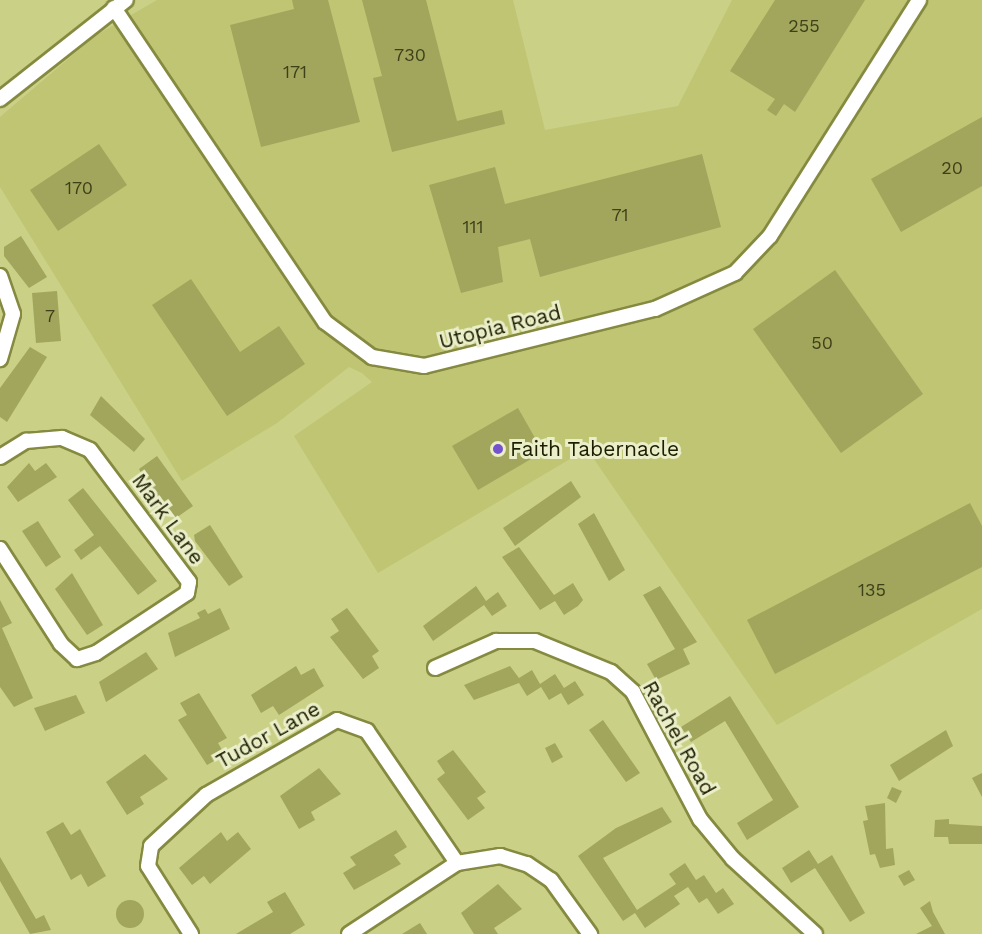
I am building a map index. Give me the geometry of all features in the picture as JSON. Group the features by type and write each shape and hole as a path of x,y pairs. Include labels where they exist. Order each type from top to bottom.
{"street":[{"name":"Utopia Road","path":"120,4 325,322 372,357 424,366 666,306 735,273 770,236 919,0"},
{"path":"0,99 120,4"},
{"path":"0,276 13,314 0,359"},
{"name":"Mark Lane","path":"0,549 61,644 77,659 96,653 187,593 189,582 90,450 62,438 26,441 1,453"},
{"name":"Rachel Road","path":"435,668 496,641 534,640 611,672 633,692 700,819 733,860 815,934"},
{"name":"Tudor Lane","path":"190,934 148,866 151,846 206,795 337,720 368,731 457,863"},
{"path":"350,934 457,863 500,856 527,864 551,880 590,934"}],"shaded area":[{"path":"157,0 513,0 545,130 678,106 732,0 982,0 982,609 777,725 587,449 378,573 294,436 372,382 362,373 349,367 277,423 182,481 0,187 0,117 95,36"}],"building":[{"path":"292,0 328,0 360,122 261,147 230,25 294,9"},
{"path":"362,0 426,0 457,121 502,110 505,124 392,152 373,78 382,76"},
{"path":"775,0 865,0 795,112 784,104 776,116 767,110 775,99 730,71"},
{"path":"982,117 982,186 901,232 871,179"},
{"path":"99,144 127,185 58,231 30,190"},
{"path":"702,154 721,227 540,277 530,239 498,247 503,282 461,293 429,185 495,167 505,204"},
{"path":"21,236 47,277 29,288 4,256 4,247"},
{"path":"835,270 923,394 841,453 753,329"},
{"path":"191,279 240,352 279,326 305,364 227,416 152,305"},
{"path":"57,291 61,341 36,343 32,293"},
{"path":"30,347 47,357 7,422 0,417 0,388"},
{"path":"101,396 145,439 134,452 90,415"},
{"name":"Faith Tabernacle","path":"518,408 543,452 478,490 452,446"},
{"path":"157,456 193,506 176,518 141,484 145,481 139,469"},
{"path":"29,463 35,471 46,463 57,477 18,502 7,487"},
{"path":"571,481 581,497 515,546 503,528"},
{"path":"83,488 157,581 138,595 100,546 81,560 74,550 94,535 68,500"},
{"path":"970,503 982,526 982,567 775,674 747,620"},
{"path":"594,513 625,570 609,581 578,524"},
{"path":"38,521 61,557 46,567 22,531"},
{"path":"210,525 243,577 229,586 195,541 194,535"},
{"path":"519,547 554,595 573,583 583,600 578,606 564,615 555,601 540,610 502,557"},
{"path":"72,573 103,625 87,635 55,589"},
{"path":"476,586 486,601 498,592 507,606 492,616 484,605 433,641 423,626"},
{"path":"660,586 697,642 683,649 690,664 656,680 647,664 675,649 643,595"},
{"path":"0,600 12,623 2,628 33,698 14,707 0,687"},
{"path":"220,608 230,629 175,657 168,633 200,618 197,613 205,609 208,614"},
{"path":"347,608 379,651 372,656 379,668 363,679 330,637 339,631 331,619"},
{"path":"146,652 158,669 106,702 99,682"},
{"path":"296,666 301,675 314,668 324,686 279,715 273,706 261,713 251,695"},
{"path":"510,666 519,678 532,670 540,684 555,674 564,688 575,681 584,695 568,705 561,693 549,700 541,687 527,696 519,683 474,700 464,685"},
{"path":"199,693 227,738 218,743 225,755 207,765 178,720 187,715 180,703"},
{"path":"76,695 85,713 45,731 34,708"},
{"path":"730,696 799,807 747,840 737,823 773,800 725,721 691,742 681,727"},
{"path":"603,720 640,773 626,782 589,730"},
{"path":"946,730 953,746 899,781 890,765"},
{"path":"555,743 563,757 552,763 545,748"},
{"path":"453,750 486,792 477,798 485,808 468,820 437,779 445,773 437,761"},
{"path":"145,754 168,779 140,797 144,804 127,815 106,782"},
{"path":"319,768 341,794 311,812 315,820 299,829 280,796"},
{"path":"982,773 982,797 972,778"},
{"path":"892,787 902,791 896,803 887,798"},
{"path":"885,803 886,849 893,848 895,865 880,868 875,854 870,855 863,821 868,820 865,806"},
{"path":"662,807 672,822 603,858 637,910 676,884 669,874 685,863 696,880 704,875 716,893 723,888 734,904 718,914 707,898 699,903 688,887 674,896 680,904 645,928 635,913 623,921 578,856 616,828"},
{"path":"949,819 949,824 982,826 982,844 949,844 948,837 934,837 935,820"},
{"path":"63,822 71,835 80,829 106,876 88,887 81,874 71,880 46,832"},
{"path":"396,830 407,847 394,855 401,864 354,890 343,873 356,865 350,857"},
{"path":"221,832 227,841 238,832 251,849 210,884 204,876 192,885 179,868"},
{"path":"809,850 818,864 832,855 865,913 850,922 815,868 791,883 782,868"},
{"path":"0,857 36,919 44,915 51,930 30,934 0,881"},
{"path":"909,870 915,880 904,886 898,876"},
{"path":"498,884 522,909 494,928 498,934 474,934 461,913"},
{"path":"285,892 305,925 290,934 236,934 273,912 267,902"},
{"path":"130,900 140,904 144,914 140,924 130,928 120,924 116,914 120,904"},
{"path":"930,901 933,912 945,934 916,934 932,926 920,908"},
{"path":"420,923 427,934 402,934"}],"place":[{"name":"Faith Tabernacle","path":"498,449"}]}
